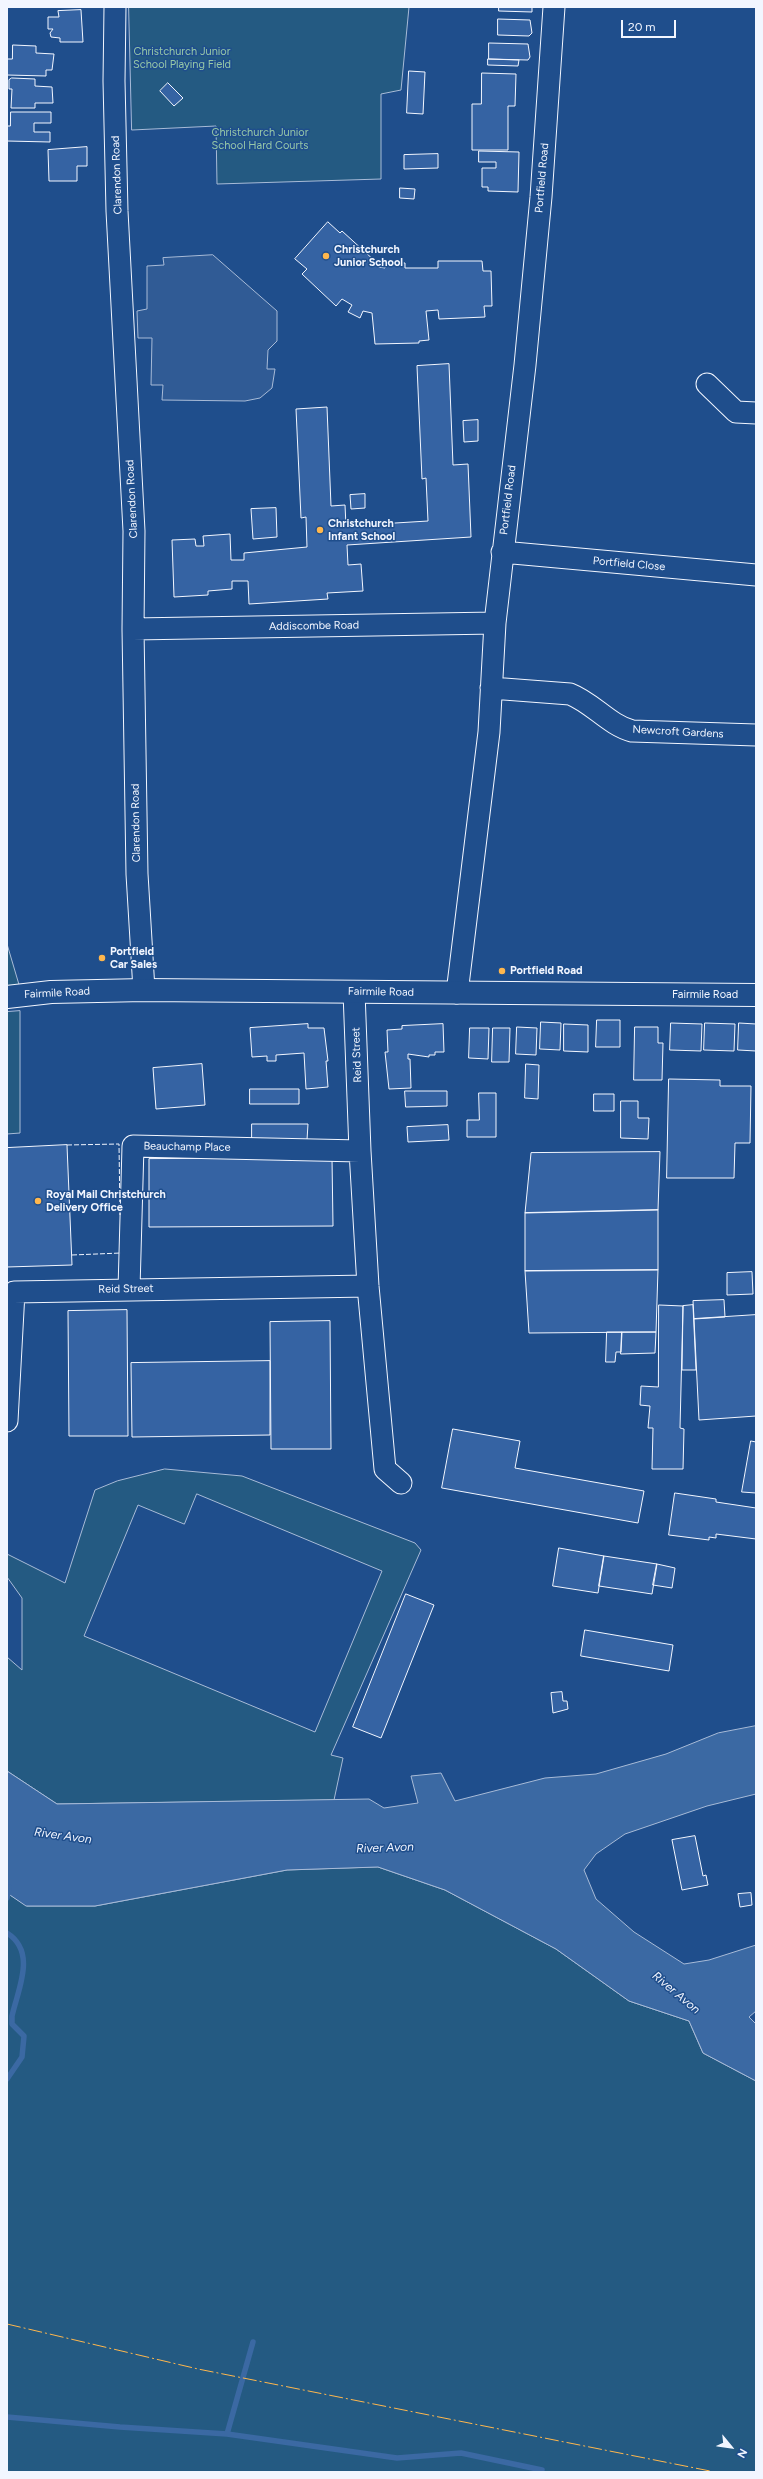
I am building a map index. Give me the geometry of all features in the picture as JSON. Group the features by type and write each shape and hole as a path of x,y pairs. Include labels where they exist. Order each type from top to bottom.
{"main road":[{"name":"Fairmile Road","path":"7,997 51,992 144,990 756,995"}],"street":[{"name":"Clarendon Road","path":"115,7 114,81 117,211 134,531 133,629 137,874 144,990"},
{"name":"Portfield Road","path":"457,993 479,822 492,688 495,623 502,552 525,365 541,197 554,7"},
{"path":"707,384 736,412 756,413"},
{"name":"Portfield Close","path":"502,552 756,575"},
{"name":"Addiscombe Road","path":"133,629 495,623"},
{"name":"Newcroft Gardens","path":"492,688 570,694 581,699 619,727 632,731 756,735"},
{"name":"Reid Street","path":"354,992 360,1151 368,1286 385,1469 401,1483"},
{"name":"Beauchamp Place","path":"128,1289 133,1146 360,1151"},
{"name":"Reid Street","path":"7,1421 14,1292 368,1286"}],"green space":[{"name":"Christchurch Junior School Playing Field","path":"129,7 409,7 401,90 381,94 381,179 217,184 216,126 132,130"},
{"path":"7,944 20,988 7,988"},
{"path":"20,1011 20,1133 7,1134 7,1012"},
{"path":"165,1469 242,1476 415,1543 421,1550 331,1755 343,1758 334,1800 57,1804 7,1771 7,1657 22,1670 22,1598 7,1577 7,1554 65,1583 95,1490 117,1481","holes":["197,1494 382,1571 315,1732 84,1636 138,1505 184,1524"]},
{"path":"378,1867 445,1890 556,1949 629,2001 689,2021 703,2053 756,2081 756,2472 7,2472 7,1893 27,1906 95,1906 287,1870"}],"shaded area":[{"path":"213,255 277,311 277,341 268,350 267,369 275,369 272,388 260,398 245,401 162,400 163,385 151,385 152,338 138,338 137,311 147,309 147,266 164,265 163,258"}],"water":[{"name":"River Avon","path":"756,1726 756,1794 707,1806 625,1834 596,1854 584,1870 596,1899 634,1932 684,1964 709,1960 756,1945 756,2011 749,2017 756,2024 756,2081 703,2053 689,2021 629,2001 556,1949 445,1890 378,1867 287,1870 95,1906 26,1906 7,1893 7,1771 57,1804 369,1799 384,1808 418,1803 411,1776 441,1773 455,1801 545,1778 596,1774 666,1754 718,1733"}],"building":[{"path":"499,7 532,7 532,12 499,11"},
{"path":"81,10 83,42 60,42 60,38 51,37 50,33 53,29 48,29 48,17 59,17 58,11"},
{"path":"498,19 530,20 532,33 529,36 498,35"},
{"path":"489,43 528,44 530,57 528,60 489,59"},
{"path":"13,45 36,46 36,53 54,54 52,70 46,70 46,76 7,75 7,59 12,59"},
{"path":"488,59 519,60 518,66 488,65"},
{"path":"409,71 425,72 423,114 407,113"},
{"path":"482,73 516,74 515,106 508,106 508,150 472,150 472,104 481,104"},
{"path":"12,78 35,79 35,86 52,87 53,103 35,103 35,108 11,108 12,89 9,89 9,80"},
{"path":"168,83 183,98 174,106 160,91"},
{"path":"11,112 51,112 51,123 34,123 34,132 50,132 50,142 7,141 7,126 10,126"},
{"path":"87,147 87,166 77,166 77,181 49,181 48,150"},
{"path":"479,151 519,152 518,192 488,191 488,187 482,187 482,168 496,168 496,162 479,162"},
{"path":"438,154 438,168 404,169 404,155"},
{"path":"400,188 415,189 414,199 400,198"},
{"name":"Christchurch Junior School","path":"328,222 340,233 342,231 376,262 374,264 379,267 385,268 385,262 405,263 405,268 438,268 438,261 482,261 483,271 491,271 492,306 484,306 485,317 439,319 438,310 426,311 429,340 419,341 419,343 375,344 372,313 363,311 360,318 348,312 352,305 342,299 336,306 302,274 307,269 295,259"},
{"name":"Christchurch Infant School","path":"449,364 453,465 468,464 471,537 347,545 348,565 361,564 363,591 327,593 328,599 249,604 248,581 232,581 232,589 208,591 208,595 174,597 172,540 195,539 196,546 204,546 203,536 230,534 231,560 244,560 244,553 307,547 306,517 301,518 296,409 327,407 331,506 345,505 346,526 428,521 426,478 422,479 417,366"},
{"path":"478,420 478,441 464,442 463,421"},
{"path":"365,494 365,508 351,509 350,495"},
{"path":"276,508 277,537 253,539 251,509"},
{"path":"597,1020 620,1020 620,1047 596,1047"},
{"path":"541,1022 561,1023 560,1050 540,1049"},
{"path":"671,1023 702,1024 701,1051 670,1050"},
{"path":"705,1023 735,1024 734,1051 704,1050"},
{"path":"739,1023 756,1024 756,1051 738,1050"},
{"path":"308,1024 308,1028 324,1028 328,1061 326,1061 328,1087 306,1089 304,1053 276,1055 276,1061 267,1061 267,1056 252,1057 250,1028"},
{"path":"443,1024 444,1052 435,1052 435,1055 429,1055 429,1057 408,1054 408,1059 410,1059 411,1088 389,1089 385,1052 388,1052 387,1030 402,1029 402,1026"},
{"path":"564,1024 588,1025 588,1052 564,1051"},
{"path":"517,1027 537,1028 536,1055 516,1054"},
{"path":"635,1027 658,1027 658,1043 663,1043 662,1080 634,1080"},
{"path":"470,1028 489,1028 488,1059 469,1058"},
{"path":"493,1028 510,1028 509,1062 492,1062"},
{"path":"202,1064 205,1105 156,1109 153,1068"},
{"path":"526,1064 539,1065 538,1099 525,1098"},
{"path":"669,1079 720,1080 720,1086 751,1086 750,1143 735,1143 734,1178 667,1178"},
{"path":"250,1089 299,1089 299,1104 250,1104"},
{"path":"405,1091 447,1091 447,1106 406,1107"},
{"path":"479,1093 496,1093 496,1137 467,1137 467,1120 479,1120"},
{"path":"594,1094 614,1094 614,1111 594,1111"},
{"path":"621,1101 638,1101 638,1118 649,1118 648,1139 621,1138"},
{"path":"252,1124 308,1124 307,1140 252,1140"},
{"path":"448,1125 449,1140 408,1142 407,1127"},
{"name":"Royal Mail Christchurch Delivery Office","path":"67,1145 72,1265 7,1267 7,1148"},
{"path":"660,1152 658,1210 525,1213 531,1153"},
{"path":"332,1158 333,1226 149,1227 149,1159"},
{"path":"658,1210 658,1270 525,1271 525,1213"},
{"path":"658,1270 656,1332 529,1333 525,1271"},
{"path":"752,1272 753,1294 727,1295 727,1273"},
{"path":"724,1300 725,1317 694,1319 693,1301"},
{"path":"659,1305 683,1306 680,1428 684,1429 683,1469 652,1469 653,1428 648,1428 650,1406 640,1405 641,1386 658,1387"},
{"path":"693,1305 696,1370 682,1370 683,1306"},
{"path":"127,1310 128,1436 69,1436 68,1311"},
{"path":"756,1315 756,1416 699,1420 694,1319"},
{"path":"330,1321 331,1449 271,1449 270,1322"},
{"path":"607,1332 622,1332 621,1352 616,1352 615,1362 606,1362"},
{"path":"622,1332 656,1332 655,1353 621,1354"},
{"path":"270,1361 270,1435 132,1437 131,1363"},
{"path":"453,1429 520,1441 515,1468 644,1491 638,1523 442,1488"},
{"path":"751,1441 756,1442 756,1493 742,1492"},
{"path":"675,1493 716,1499 716,1502 756,1508 756,1539 716,1534 716,1538 709,1537 709,1540 669,1535"},
{"path":"559,1548 604,1556 598,1593 553,1586"},
{"path":"604,1556 657,1564 652,1594 599,1586"},
{"path":"657,1564 675,1568 672,1588 653,1585"},
{"path":"406,1594 434,1605 381,1738 353,1727"},
{"path":"585,1630 673,1645 669,1671 581,1656"},
{"path":"562,1692 563,1701 567,1701 568,1709 553,1713 551,1693"},
{"path":"695,1836 703,1876 706,1875 708,1885 682,1890 672,1840"},
{"path":"751,1893 752,1905 740,1907 738,1894"}],"waterway":[{"path":"7,1898 9,1887"},
{"path":"7,1933 16,1941 21,1950 23,1960 23,1972 12,2016 12,2024 24,2036 22,2057 7,2079"},
{"path":"227,2434 253,2342"},
{"path":"7,2417 120,2427 227,2434 397,2458 461,2453 542,2470"}],"fence":[{"path":"67,1145 119,1144 120,1215"},
{"path":"72,1255 121,1253"}],"power":[{"path":"7,2324 198,2369 715,2472"}],"place":[{"name":"Christchurch Junior School","path":"326,256"},
{"name":"Christchurch Infant School","path":"320,530"},
{"name":"Portfield Car Sales","path":"102,958"},
{"name":"Portfield Road","path":"502,971"},
{"name":"Royal Mail Christchurch Delivery Office","path":"38,1201"}],"park label":[{"name":"Christchurch Junior School Hard Courts","path":"260,139"}]}
